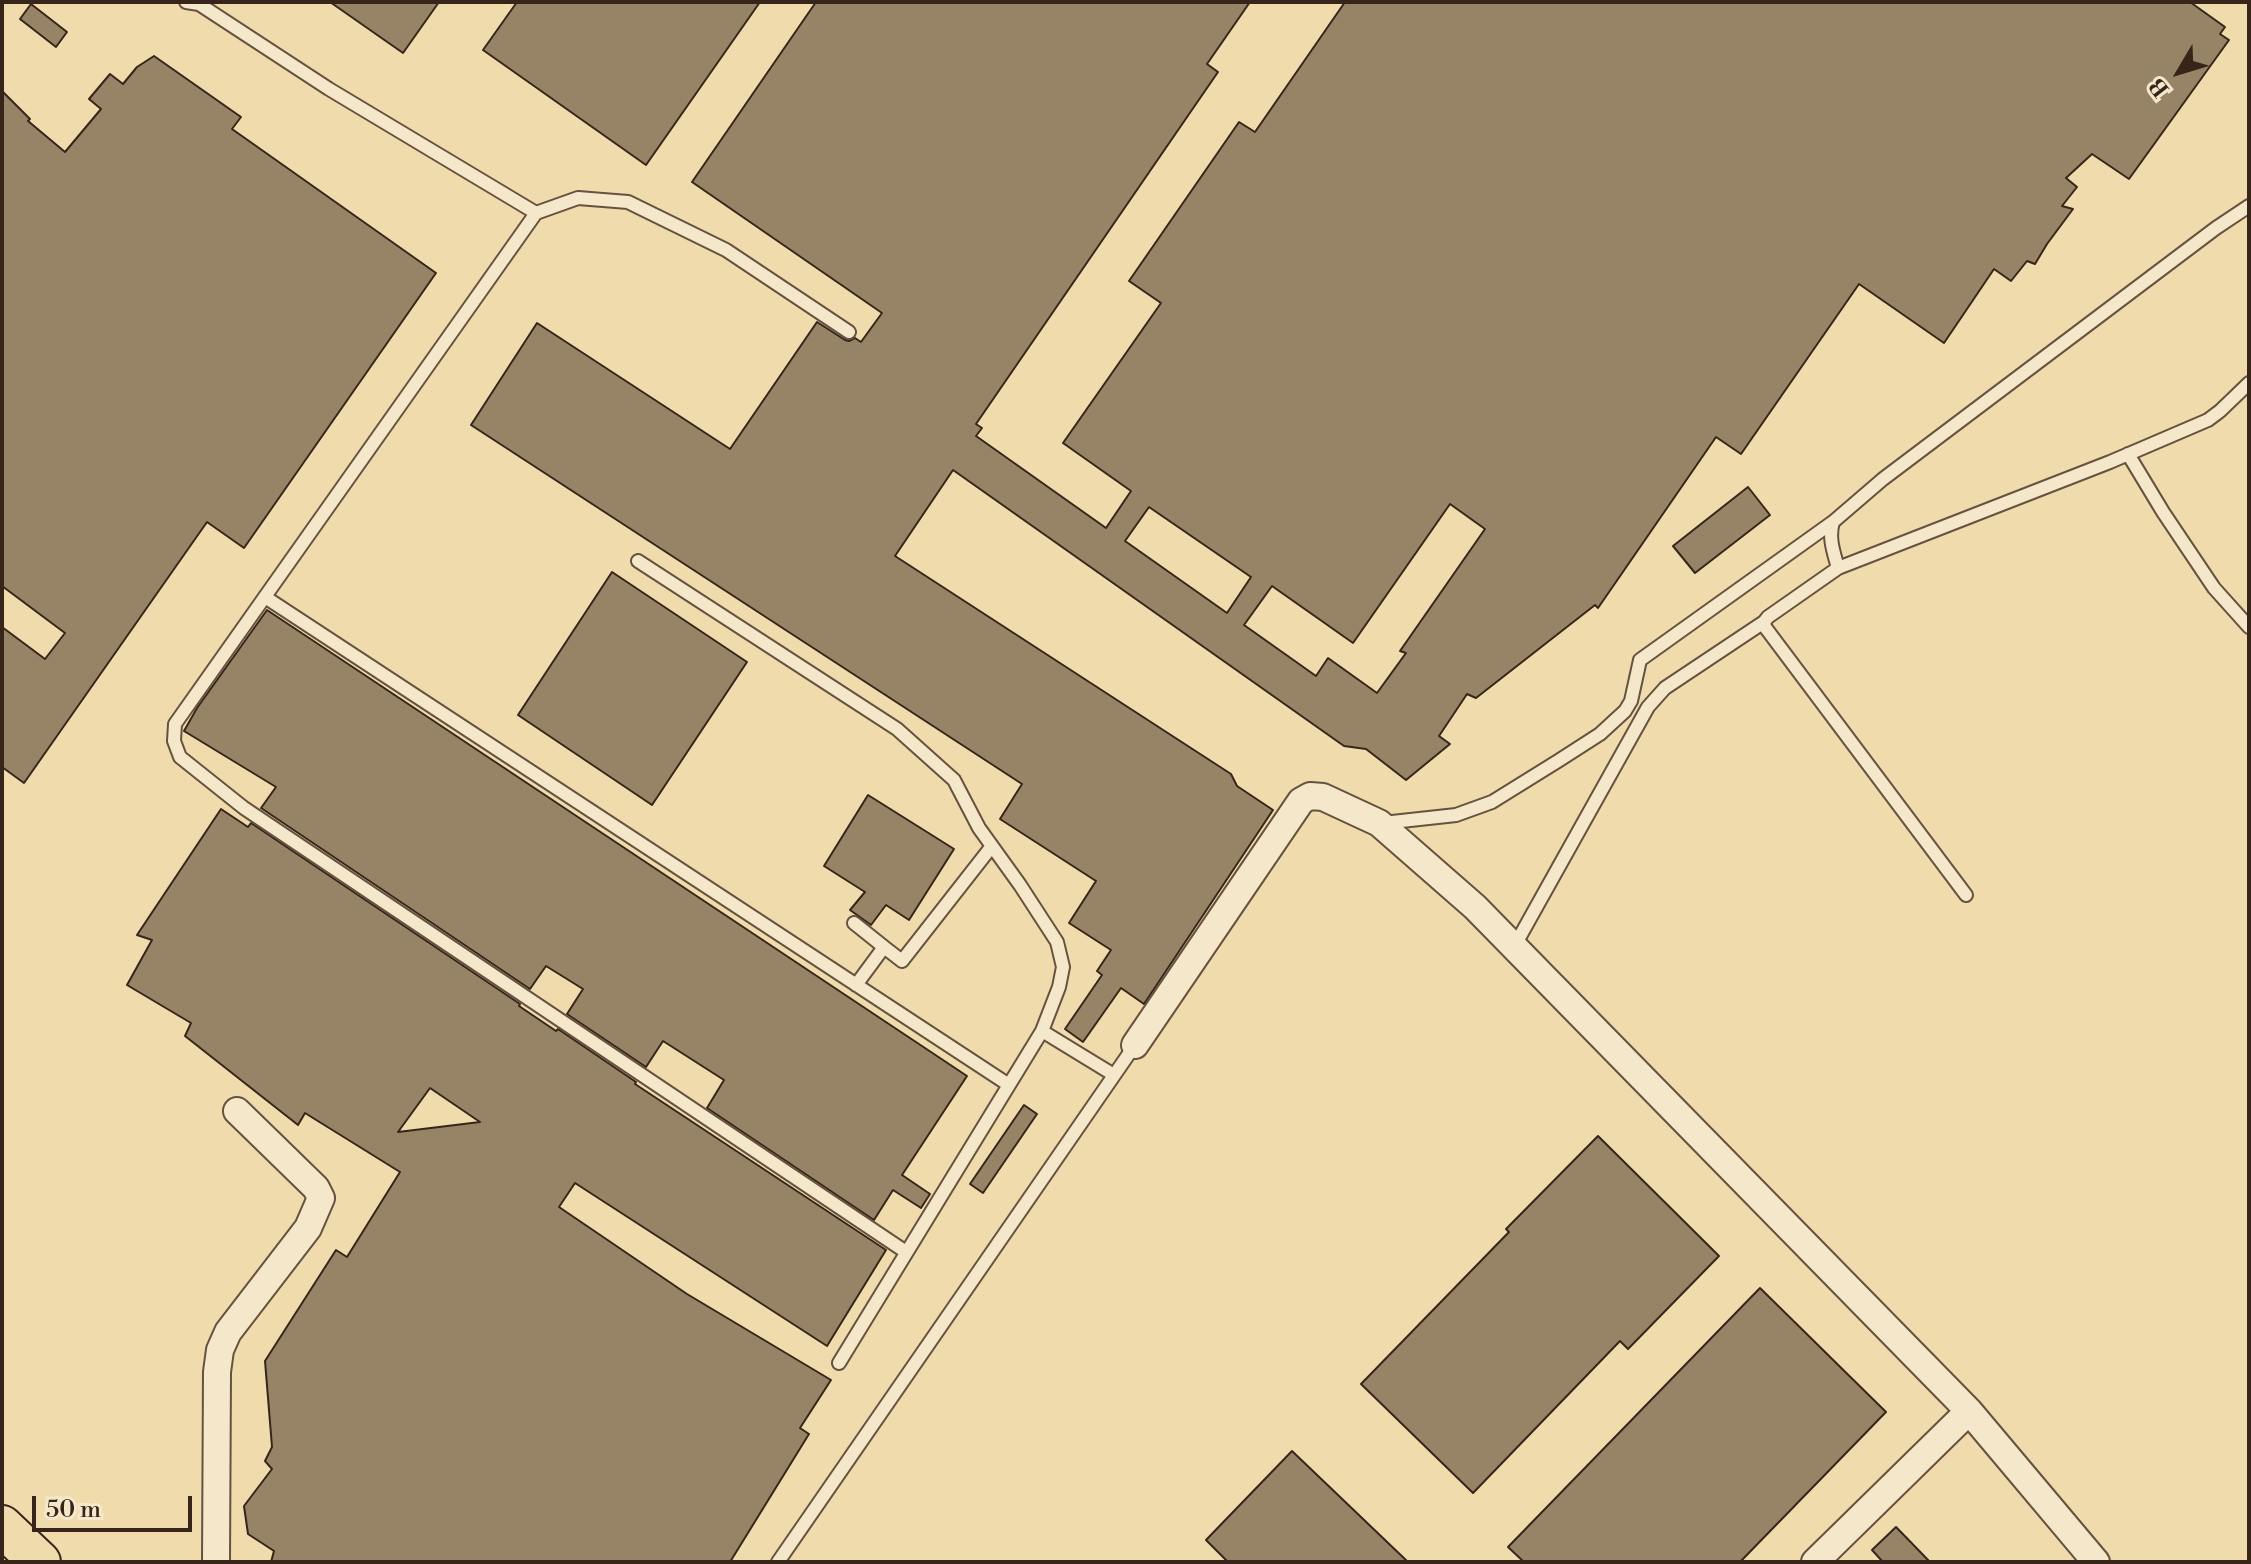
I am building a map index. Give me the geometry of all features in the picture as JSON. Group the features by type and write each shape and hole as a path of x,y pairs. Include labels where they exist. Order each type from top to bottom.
{"main road":[{"path":"2,1526 40,1562"}],"street":[{"path":"1135,1045 1301,801 1310,796 1323,797 1379,823 1475,907 1969,1411 2096,1562"},
{"path":"216,1562 217,1372 220,1350 228,1332 308,1228 321,1198 316,1188 237,1111"},
{"path":"1815,1562 1969,1411"}],"lane":[{"path":"186,2 199,4 329,89 536,213"},
{"path":"849,332 726,250 628,202 578,198 536,213 175,724 174,741 180,757 257,817 906,1252"},
{"path":"1379,823 1456,815 1492,802 1600,734 1625,711 1631,701 1640,660 1833,522 1895,470 2203,237 2249,206"},
{"path":"1514,947 1655,696 1838,568 2208,420 2249,383"},
{"path":"2220,411 2249,398"},
{"path":"2128,454 2214,588 2249,627"},
{"path":"1833,522 1830,531 1838,568"},
{"path":"638,561 897,729 954,780 979,828 1057,942 1063,967 1059,987 1042,1031 839,1363"},
{"path":"265,597 1009,1085"},
{"path":"1764,622 1966,895"},
{"path":"854,923 902,961 992,846"},
{"path":"856,985 884,947"},
{"path":"1042,1031 1114,1075"},
{"path":"778,1562 1135,1045"}],"building":[{"path":"330,2 439,2 403,53"},
{"path":"517,2 760,2 646,165 483,50"},
{"path":"816,2 1250,2 1207,64 1218,72 976,424 982,428 976,436 1106,528 1131,491 1063,443 1161,303 1129,281 1239,122 1255,132 1345,2 2190,2 2225,27 2220,34 2229,40 2129,179 2092,154 2066,178 2077,187 2062,206 2073,209 2035,264 2027,261 2011,281 1994,269 1944,343 1859,284 1741,454 1716,437 1598,608 1595,605 1476,698 1467,694 1439,736 1450,744 1406,780 1366,749 1344,746 953,470 895,556 1231,774 1237,786 1273,810 1144,1004 1121,988 1083,1042 1065,1029 1102,975 1097,971 1111,950 1069,923 1096,881 1000,819 1022,784 471,425 537,323 730,449 817,322 845,340 855,338 861,342 882,313 692,182","holes":["1450,504 1485,529 1400,651 1406,653 1377,693 1328,658 1316,676 1244,625 1272,586 1353,643","1149,507 1251,577 1227,613 1125,541"]},
{"path":"31,4 67,32 56,47 20,19"},
{"path":"154,56 241,117 232,129 436,273 244,548 207,522 24,783 2,767 2,627 45,659 65,633 2,586 2,91 30,119 28,121 65,152 101,109 89,99 110,74 123,84 137,67"},
{"path":"1748,487 1770,515 1695,573 1673,546"},
{"path":"612,572 747,662 652,805 518,715"},
{"path":"267,610 967,1076 902,1175 930,1194 921,1208 893,1190 874,1220 707,1108 724,1080 663,1041 646,1067 567,1014 583,989 546,966 530,989 261,808 276,787 184,731"},
{"path":"868,795 954,849 909,920 886,905 871,925 850,910 865,892 824,866"},
{"path":"221,809 248,827 251,823 556,1031 558,1029 635,1084 886,1250 827,1346 575,1183 559,1207 687,1294 831,1380 800,1428 809,1434 730,1562 271,1562 274,1551 248,1534 244,1506 272,1469 265,1461 272,1447 265,1361 336,1250 347,1257 400,1172 305,1113 298,1125 185,1036 191,1023 127,985 152,940 137,935","holes":["430,1088 480,1122 398,1132"]},
{"path":"1024,1105 1037,1114 983,1193 970,1184"},
{"path":"1598,1136 1719,1256 1628,1349 1620,1341 1473,1493 1361,1384"},
{"path":"1760,1288 1886,1412 1740,1562 1524,1562 1508,1547"},
{"path":"1292,1451 1408,1562 1228,1562 1206,1540"},
{"path":"1896,1527 1930,1562 1883,1562 1872,1550"}]}
